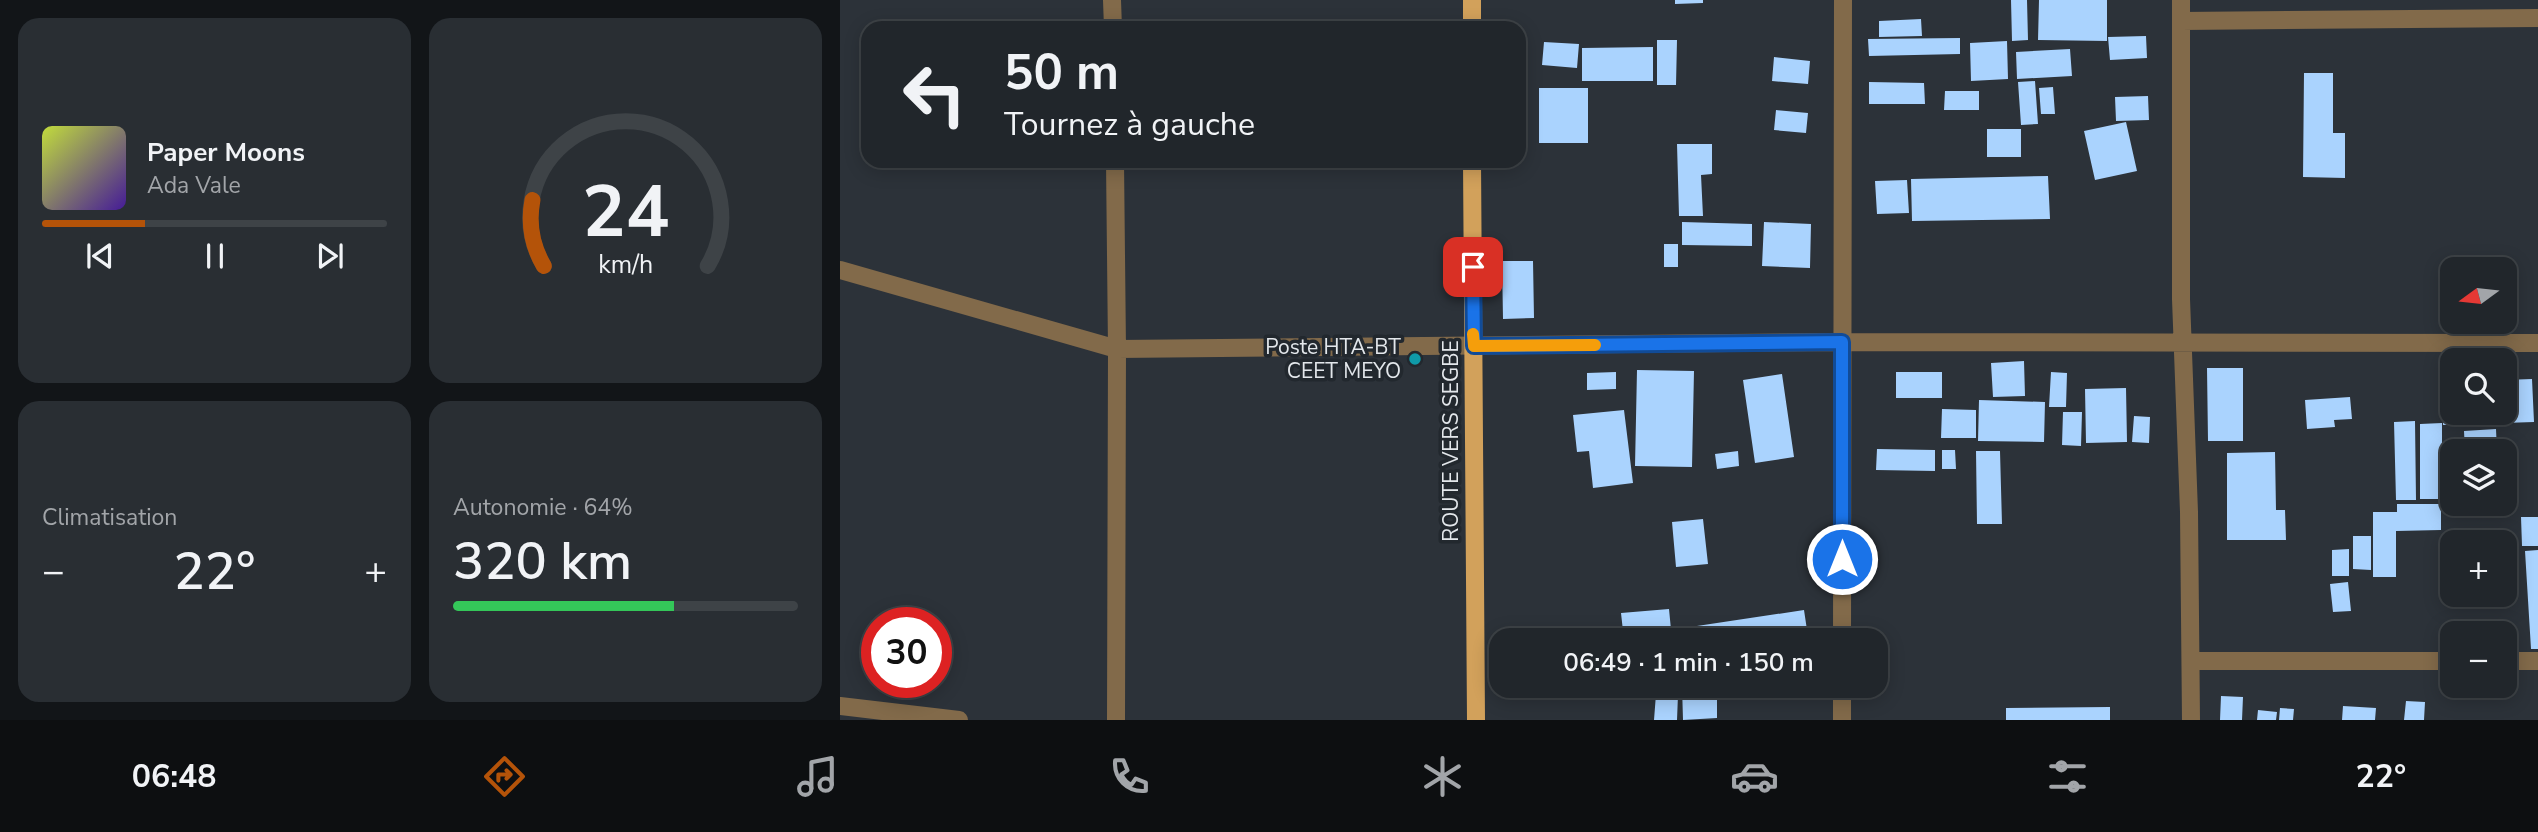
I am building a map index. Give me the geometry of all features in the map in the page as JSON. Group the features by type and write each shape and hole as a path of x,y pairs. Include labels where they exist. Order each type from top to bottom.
{"main road":[{"path":"1472,0 1472,21"},
{"name":"ROUTE VERS SEGBE","path":"1472,168 1476,720"}],"street":[{"path":"1112,0 1113,21"},
{"path":"1842,628 1843,0"},
{"path":"2181,0 2182,342 2189,512 2191,720"},
{"path":"2181,21 2538,18"},
{"path":"1115,168 1116,720"},
{"path":"840,270 1117,349 1842,342 2538,343"},
{"path":"2192,661 2440,661"},
{"path":"2517,661 2538,661"},
{"path":"1842,698 1842,720"},
{"path":"840,706 959,720"}],"building":[{"path":"1675,0 1703,0 1703,3 1675,4"},
{"path":"2011,0 2027,0 2028,40 2012,41"},
{"path":"2039,0 2107,0 2107,41 2038,40"},
{"path":"1921,19 1922,36 1879,37 1879,21"},
{"path":"2146,36 2147,58 2110,60 2108,37"},
{"path":"1960,38 1960,54 1869,56 1868,39"},
{"path":"1657,40 1677,40 1676,85 1657,85"},
{"path":"2007,41 2008,79 1971,81 1970,43"},
{"path":"1544,42 1579,44 1577,68 1542,65"},
{"path":"1653,47 1653,81 1582,81 1582,48"},
{"path":"2070,49 2072,76 2017,79 2016,52"},
{"path":"1774,57 1810,61 1808,84 1772,81"},
{"path":"2304,73 2333,73 2333,133 2345,133 2345,178 2303,177"},
{"path":"2035,81 2038,124 2021,125 2018,82"},
{"path":"1869,82 1924,83 1925,104 1869,104"},
{"path":"2053,87 2055,114 2041,114 2039,88"},
{"path":"1539,88 1588,88 1588,143 1539,143"},
{"path":"1945,91 1979,91 1979,110 1944,110"},
{"path":"2148,96 2149,120 2116,121 2115,97"},
{"path":"1776,110 1808,113 1806,133 1774,130"},
{"path":"2126,122 2137,171 2095,180 2084,131"},
{"path":"1987,129 2021,129 2021,157 1987,157"},
{"path":"1677,144 1712,144 1712,174 1701,175 1703,216 1679,216"},
{"path":"2048,176 2050,219 1912,221 1911,179"},
{"path":"1907,180 1909,213 1877,214 1875,181"},
{"path":"1682,222 1752,224 1752,246 1682,245"},
{"path":"1764,222 1811,224 1810,268 1762,266"},
{"path":"1664,244 1678,244 1678,267 1664,267"},
{"path":"1502,261 1533,261 1534,318 1503,319"},
{"path":"2024,361 2025,396 1993,397 1991,363"},
{"path":"2207,368 2243,368 2243,441 2208,441"},
{"path":"1637,370 1694,371 1692,467 1635,466"},
{"path":"1616,372 1616,389 1587,390 1587,373"},
{"path":"1896,372 1942,372 1942,398 1896,398"},
{"path":"2051,372 2067,373 2066,407 2049,407"},
{"path":"1782,374 1794,457 1755,463 1743,380"},
{"path":"2532,379 2534,422 2517,423 2517,380"},
{"path":"2126,388 2127,442 2086,443 2085,389"},
{"path":"2350,397 2352,419 2334,420 2335,427 2307,429 2305,400"},
{"path":"1979,400 2045,402 2044,442 1978,441"},
{"path":"1942,409 1976,410 1976,438 1941,438"},
{"path":"1624,410 1633,483 1593,488 1589,451 1577,452 1573,415"},
{"path":"2063,412 2082,412 2081,446 2062,445"},
{"path":"2134,416 2150,417 2149,443 2132,442"},
{"path":"2415,421 2416,500 2396,500 2394,422"},
{"path":"2420,424 2442,425 2440,499 2420,499"},
{"path":"2496,429 2496,439 2464,439 2464,431"},
{"path":"1877,449 1935,450 1935,471 1876,470"},
{"path":"1942,450 1955,450 1956,469 1942,469"},
{"path":"1738,451 1739,466 1717,469 1715,454"},
{"path":"1976,451 2000,451 2002,524 1977,524"},
{"path":"2275,452 2276,510 2285,510 2286,540 2227,540 2227,453"},
{"path":"2397,504 2440,504 2441,530 2396,531 2396,577 2373,577 2373,512 2397,512"},
{"path":"2521,517 2538,517 2538,546 2522,546"},
{"path":"1703,519 1708,564 1676,567 1672,522"},
{"path":"2353,536 2371,536 2371,570 2353,569"},
{"path":"2349,549 2349,576 2332,576 2332,550"},
{"path":"2538,550 2538,649 2531,649 2525,551"},
{"path":"2348,582 2351,611 2333,612 2330,584"},
{"path":"1669,609 1671,628 1623,628 1621,613"},
{"path":"1804,610 1807,628 1684,628"},
{"path":"2221,696 2243,697 2242,720 2220,720"},
{"path":"1656,698 1678,698 1677,720 1654,720"},
{"path":"1682,698 1717,698 1717,718 1683,720"},
{"path":"2406,701 2425,702 2424,720 2404,720"},
{"path":"2343,706 2376,708 2375,720 2342,720"},
{"path":"2110,707 2110,720 2006,720 2006,708"},
{"path":"2280,708 2294,709 2293,720 2279,720"},
{"path":"2258,710 2277,712 2276,720 2257,720"}],"slow traffic":[{"path":"1473,334 1474,346 1595,345"}],"place":[{"name":"Poste HTA-BT CEET MEYO","path":"1415,359"}],"route":[{"path":"1473,267 1474,346 1842,342 1842,559"}]}
